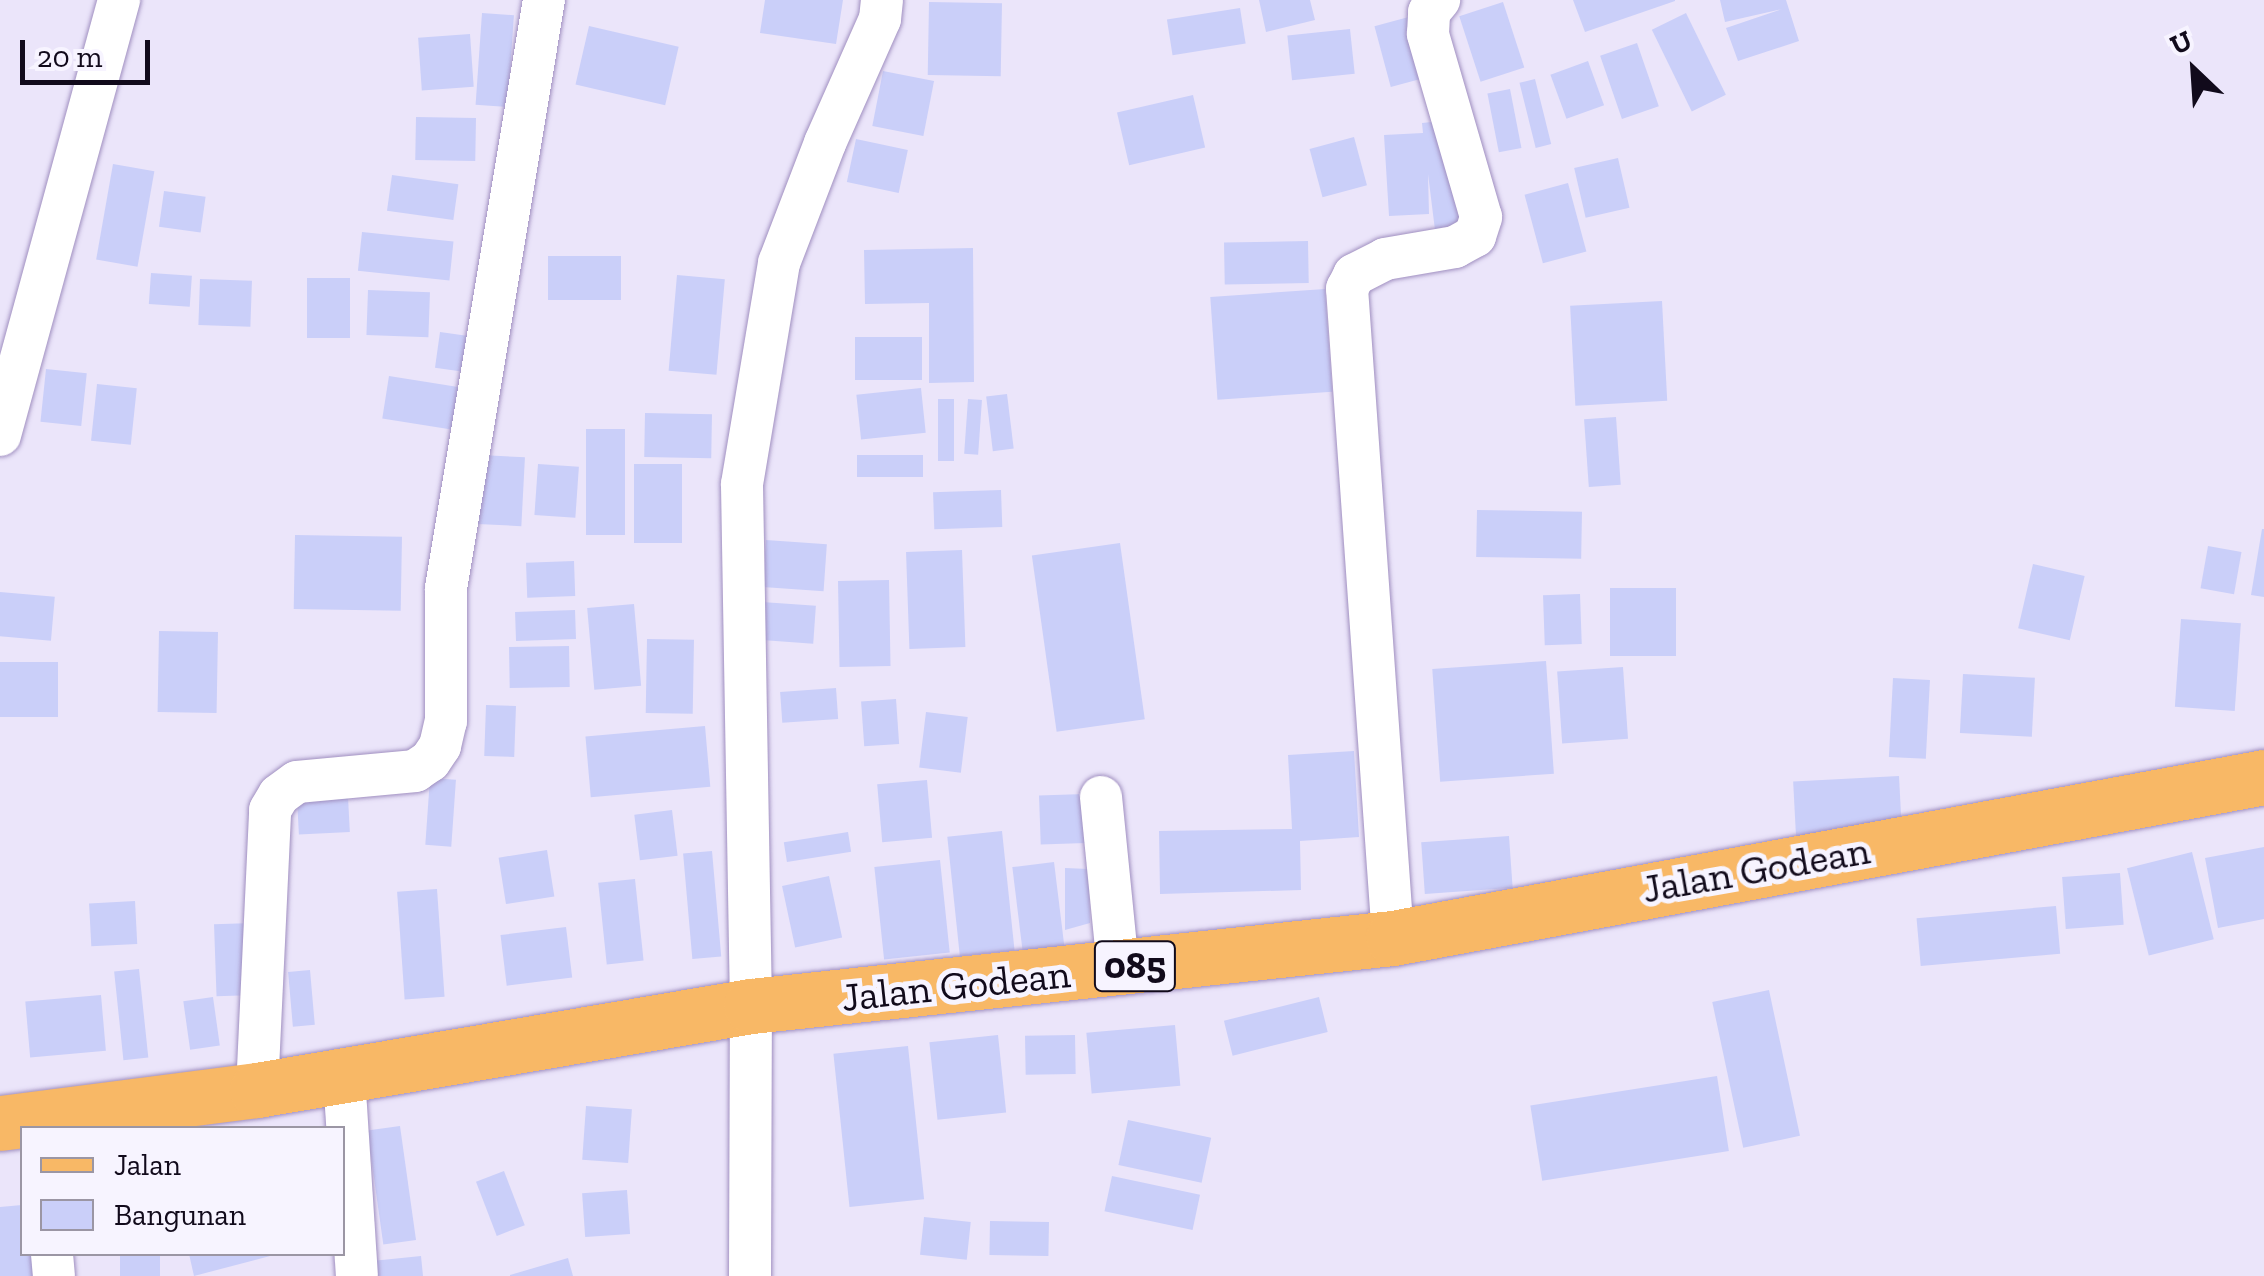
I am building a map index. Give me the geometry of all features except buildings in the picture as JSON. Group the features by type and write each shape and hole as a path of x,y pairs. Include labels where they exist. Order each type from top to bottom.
{"main road":[{"name":"Jalan Godean","path":"28,1123 344,1076 751,1006 1393,938 2264,777"}],"street":[{"path":"0,435 119,0"},
{"path":"257,1090 270,810 279,795 297,782 415,771 430,762 440,746 446,721 446,588 544,0"},
{"path":"750,1276 751,1006 742,484 779,263 824,143 880,20 882,0"},
{"path":"1393,938 1347,289 1354,275 1386,259 1455,247 1475,236 1481,217 1428,34 1429,12 1440,0"},
{"path":"1101,797 1118,968"},
{"path":"344,1076 357,1276"}]}
